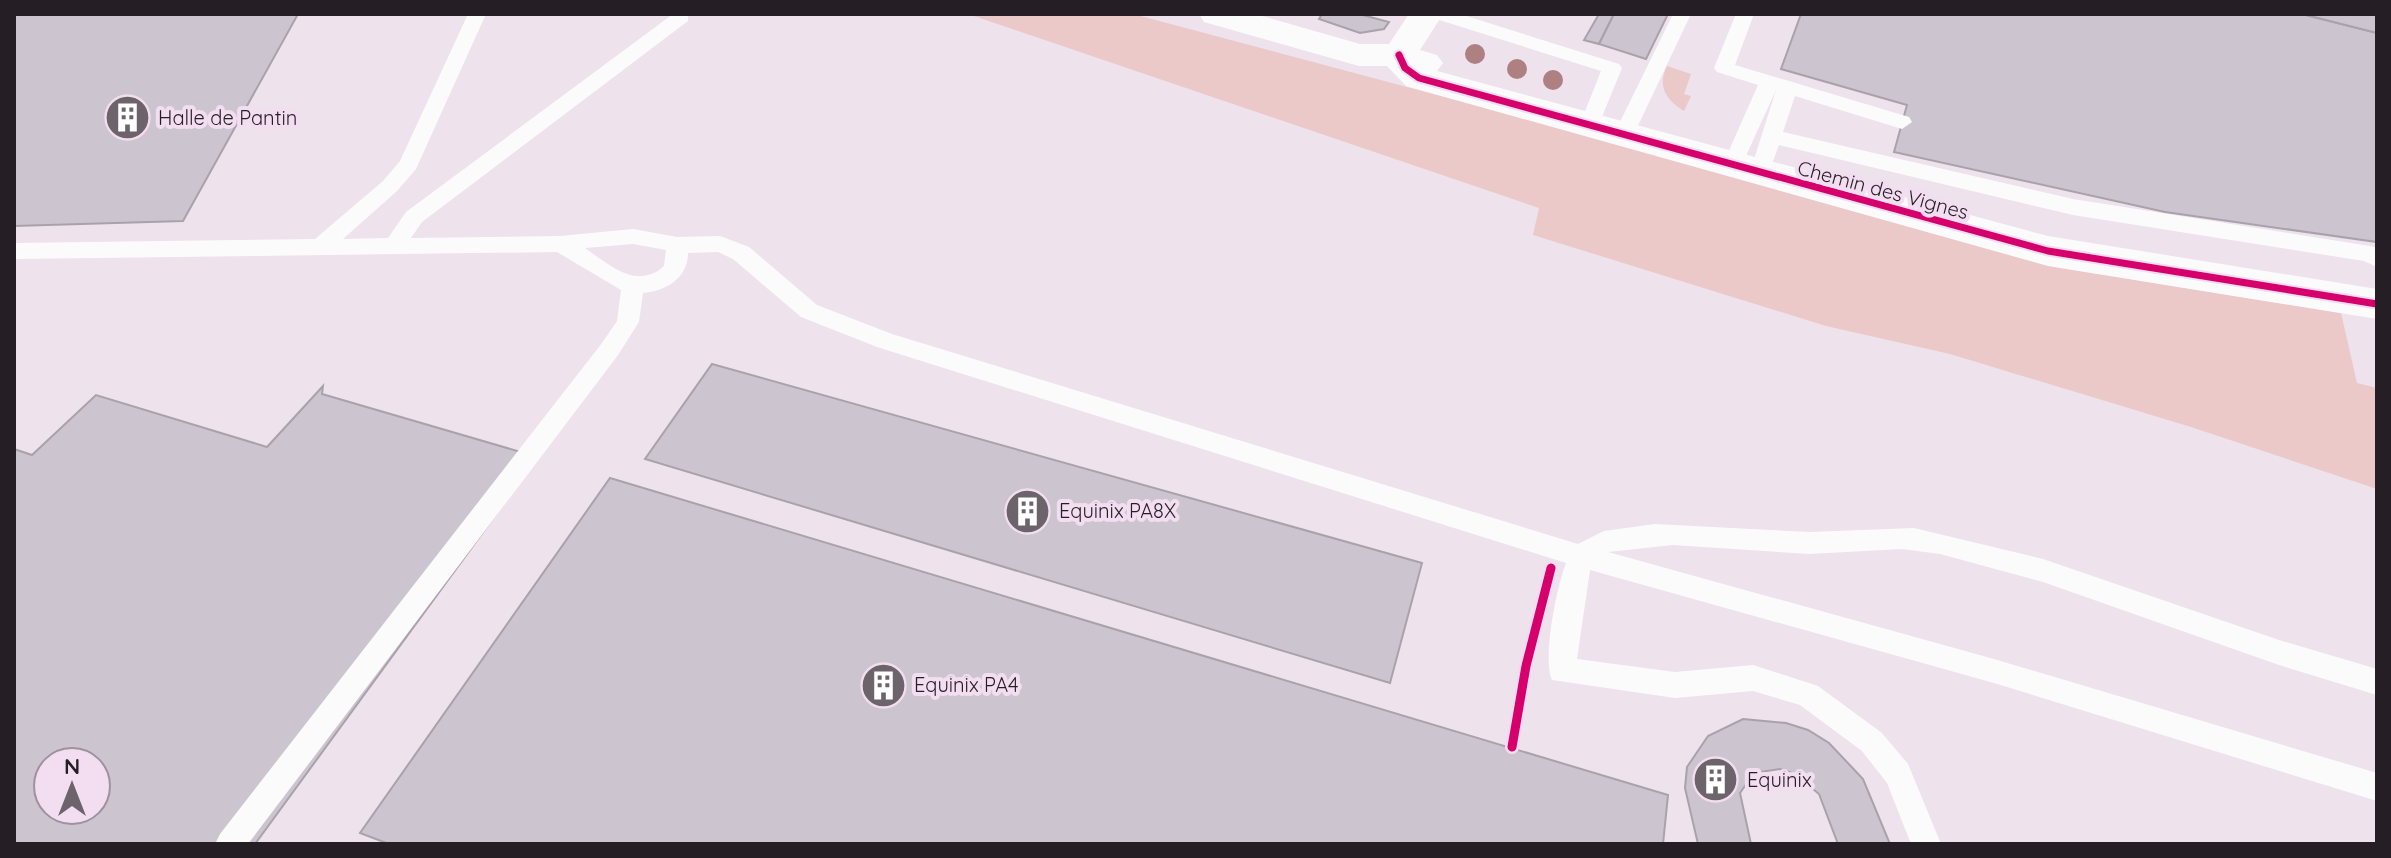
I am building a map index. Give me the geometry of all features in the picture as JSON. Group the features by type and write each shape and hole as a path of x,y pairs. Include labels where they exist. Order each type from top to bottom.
{"street":[{"path":"1216,14 1359,55 1399,55 1426,14"},
{"name":"Chemin des Vignes","path":"1399,55 1405,68 1419,78 1608,128 1755,157 2048,251 2377,304"}],"lane":[{"path":"318,249 390,186 409,164 477,14"},
{"path":"1440,14 1612,68 1608,128"},
{"path":"1608,128 1682,14"},
{"path":"1745,14 1724,68 1902,122"},
{"path":"393,248 414,217 681,17"},
{"path":"1755,157 1779,85"},
{"path":"1755,157 1779,85"},
{"path":"1755,157 2370,254 2377,259"},
{"path":"14,251 393,248 560,244 639,237 660,238 676,245 720,244 741,253 809,311 885,341 1582,557 1994,671 2377,787"},
{"path":"560,244 582,255 615,282 632,288 653,285 671,275 678,261 676,245"},
{"path":"230,844 628,322 632,288"},
{"path":"1926,844 1904,786 1889,763 1872,742 1808,695 1753,678 1675,685 1611,674 1562,671 1575,580 1582,557 1605,539 1747,535 1823,544 1860,537 1912,539 1983,554 2072,580 2316,666 2377,682"}],"shaded area":[{"path":"968,14 1133,14 1669,157 2049,266 2341,313 2357,383 2377,388 2377,489 2191,427 1950,354 1826,326 1533,235 1539,208"},
{"path":"1667,66 1691,74 1684,94 1691,96 1684,111 1665,92 1663,80"}],"building":[{"name":"Halle de Pantin","path":"14,14 298,14 183,221 14,226"},
{"path":"1322,14 1359,14 1389,22 1384,29 1360,33 1319,19"},
{"path":"1599,14 1614,14 1599,44 1584,40"},
{"path":"1614,14 1668,14 1646,59 1599,44"},
{"path":"1801,14 2302,14 2377,33 2377,242 2165,212 1894,152 1907,105 1781,69"},
{"path":"2302,14 2377,14 2377,33"},
{"name":"Equinix PA8X","path":"712,364 1422,563 1390,683 645,459"},
{"path":"323,386 322,394 538,457 255,844 14,844 14,449 32,455 96,395 267,447"},
{"name":"Equinix PA4","path":"610,478 1668,795 1663,844 389,844 360,833"},
{"name":"Equinix","path":"1743,719 1786,723 1808,730 1829,743 1863,779 1890,844 1838,844 1819,794 1795,774 1780,769 1754,773 1740,793 1751,844 1698,844 1685,788 1687,767 1708,736"}],"cycle path":[{"path":"1399,55 1405,68 1419,78 2048,251 2377,304"},
{"path":"1512,747 1526,666 1551,568"}],"place":[{"name":"Halle de Pantin","path":"127,118"},
{"name":"Equinix PA8X","path":"1028,511"},
{"name":"Equinix PA4","path":"883,685"},
{"name":"Equinix","path":"1716,780"}]}
